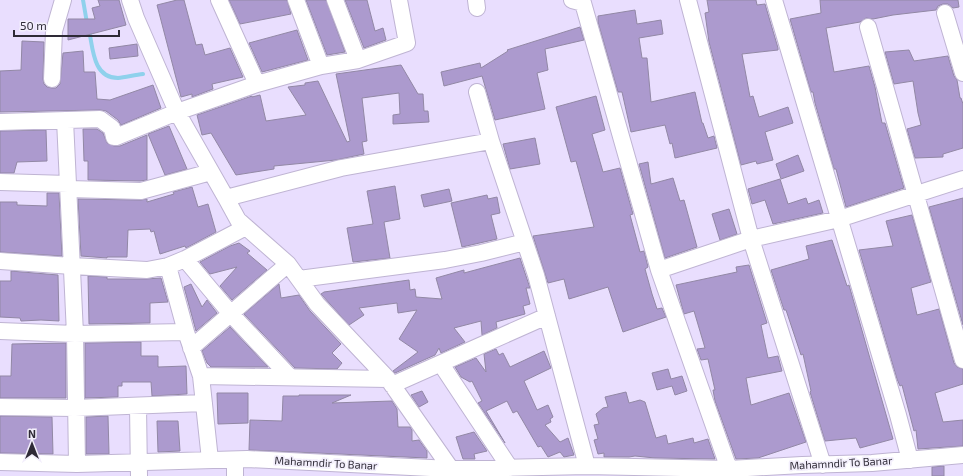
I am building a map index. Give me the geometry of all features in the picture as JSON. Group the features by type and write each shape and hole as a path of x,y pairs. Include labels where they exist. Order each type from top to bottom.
{"street":[{"path":"52,78 54,30 63,0"},
{"path":"130,0 136,18 177,112 238,220 288,264 317,304 390,382 452,469"},
{"path":"220,0 257,84"},
{"path":"296,0 321,66"},
{"path":"335,0 358,60"},
{"path":"0,122 100,119 112,128 114,137 116,138 177,112 257,84 321,66 358,60 407,43 399,0"},
{"path":"572,0 583,3 659,270 729,469"},
{"path":"688,0 751,239 823,465"},
{"path":"774,0 898,415 910,460"},
{"path":"945,13 963,73"},
{"path":"868,28 963,360"},
{"path":"477,92 491,141 536,275 587,466"},
{"path":"65,120 75,334 77,464"},
{"path":"226,198 341,168 491,141"},
{"path":"0,182 141,191 211,172"},
{"path":"659,270 751,239 839,219 963,179"},
{"path":"0,261 147,270 168,266 185,259 246,227"},
{"path":"299,279 445,260 525,242"},
{"path":"185,259 232,314 290,377"},
{"path":"191,348 288,264"},
{"path":"168,266 200,376 210,460"},
{"path":"200,376 290,377 390,382 441,364 547,316"},
{"path":"0,331 75,334 186,332"},
{"path":"441,364 510,468"},
{"path":"0,407 75,408 204,403"},
{"path":"138,406 139,469"},
{"name":"Mahamndir To Banar","path":"0,462 53,470 77,464 139,469 210,460 235,460 452,469 510,468 551,471 587,466 801,470 823,465 910,460 963,455"},
{"path":"235,460 235,476"}],"building":[{"path":"98,0 119,0 126,25 68,40 68,19 95,19 92,8 100,6"},
{"path":"177,0 184,0 196,45 202,44 205,55 230,48 243,77 212,84 213,89 192,97 192,94 181,97 157,5"},
{"path":"229,0 287,0 291,14 240,24"},
{"path":"306,0 326,0 345,52 327,55"},
{"path":"345,0 367,0 375,31 383,28 386,40 364,48"},
{"path":"707,0 756,0 757,5 765,4 778,50 742,54 750,97 753,96 759,117 788,107 793,123 765,132 773,160 757,164 756,161 741,165 709,42 705,13 709,12"},
{"path":"820,0 958,0 959,7 953,8 948,4 943,4 938,6 936,10 873,19 866,18 860,22 826,28 834,72 869,66 882,123 885,123 904,188 846,207 836,169 834,169 813,92 811,92 790,19 821,13"},
{"path":"635,10 637,24 661,20 663,34 639,38 642,58 647,58 651,102 695,92 702,123 708,138 714,136 717,148 675,158 672,143 670,144 665,125 631,132 622,92 618,92 598,22 598,16"},
{"path":"580,27 584,40 545,49 548,70 537,73 545,109 495,120 482,76 444,86 441,72 480,63 481,68 508,51 507,50"},
{"path":"297,30 308,60 262,72 249,43"},
{"path":"22,41 44,42 43,79 44,84 47,87 56,88 60,84 63,53 83,51 84,72 95,72 97,99 110,100 153,85 161,108 121,125 118,120 106,111 100,110 0,112 0,71 21,70"},
{"path":"137,44 138,56 110,59 109,48"},
{"path":"909,50 914,61 948,56 954,76 957,80 960,98 963,104 963,148 943,154 943,157 915,158 907,129 921,125 913,81 894,84 885,52"},
{"path":"401,65 418,94 423,94 424,111 428,111 429,122 393,124 393,115 400,114 399,93 362,98 367,141 362,142 364,154 336,160 274,166 274,169 236,175 211,133 202,135 197,115 252,96 260,95 266,121 306,115 288,87 305,85 305,83 318,81 347,142 350,141 336,74"},
{"path":"596,96 605,130 592,134 603,172 620,168 633,214 630,215 640,252 644,251 648,267 645,269 652,294 657,309 662,308 666,317 623,332 608,287 569,299 564,279 548,283 533,236 594,227 576,161 571,162 556,107"},
{"path":"169,126 187,169 165,175 148,134"},
{"path":"83,129 97,129 103,133 107,143 114,146 120,146 147,135 147,180 88,180 88,161 84,161"},
{"path":"46,130 47,161 17,162 14,173 0,173 0,131"},
{"path":"535,138 540,164 510,169 503,144"},
{"path":"798,155 804,171 781,179 776,164"},
{"path":"648,162 651,184 673,178 680,201 684,200 697,247 665,258 639,164"},
{"path":"780,179 788,204 806,198 808,204 819,200 823,213 773,224 765,200 752,204 748,189"},
{"path":"395,186 400,219 384,222 390,258 353,262 347,228 373,224 367,191"},
{"path":"192,187 198,207 208,204 216,232 186,248 185,246 160,254 154,231 151,232 150,229 128,230 127,257 107,258 81,256 78,199 147,199 147,202 174,194 173,192"},
{"path":"449,189 452,201 424,207 421,195"},
{"path":"47,193 59,193 62,256 0,252 0,202 17,202 17,205 47,206"},
{"path":"487,195 488,199 497,197 500,213 491,215 497,239 462,247 451,203"},
{"path":"963,198 963,325 929,207"},
{"path":"729,209 737,234 720,240 712,214"},
{"path":"912,215 931,282 911,288 917,315 939,309 954,363 957,367 963,369 963,384 935,393 943,422 963,420 963,446 918,449 916,430 914,431 902,385 900,386 897,379 859,250 893,246 886,221"},
{"path":"832,240 847,286 849,285 893,439 860,448 856,438 825,441 810,392 803,354 801,355 771,270 809,259 806,246"},
{"path":"239,243 250,251 247,253 267,270 232,300 220,286 237,267 210,274 200,262 230,246"},
{"path":"520,258 530,288 526,288 530,304 523,306 525,314 496,322 497,328 482,335 481,321 454,328 465,342 441,353 439,348 435,355 395,373 393,371 418,352 399,339 417,310 398,313 397,303 359,308 364,315 349,325 321,294 324,292 409,280 410,290 415,289 416,297 442,299 436,278 464,270 464,273"},
{"path":"749,265 767,323 761,325 768,358 778,356 782,371 746,378 751,405 789,393 806,442 758,458 736,459 715,401 713,390 715,390 708,359 701,360 697,349 705,348 694,311 684,314 676,285 737,272 736,267"},
{"path":"11,271 58,275 59,321 21,321 20,318 0,317 0,281 11,281"},
{"path":"88,276 107,277 107,279 161,278 168,302 150,303 150,323 89,324"},
{"path":"191,284 202,307 207,300 217,313 196,331 184,287"},
{"path":"279,284 281,298 299,295 310,311 341,344 332,353 342,363 337,369 295,368 244,314"},
{"path":"230,327 268,367 211,367 207,363 202,351"},
{"path":"141,342 141,356 158,356 158,367 186,366 187,394 152,396 151,382 122,382 122,386 118,386 118,397 85,398 85,343"},
{"path":"66,343 66,398 0,398 0,376 11,376 12,344"},
{"path":"496,349 499,355 503,353 510,367 544,351 551,368 524,381 537,410 548,405 553,417 550,419 551,422 545,425 560,442 568,438 574,455 564,457 560,452 548,457 541,446 538,447 517,411 513,413 507,401 486,411 505,443 478,403 482,401 472,381 470,382 461,377 455,367 476,358 486,372 484,354"},
{"path":"668,369 671,379 682,376 687,391 675,395 672,386 657,390 652,373"},
{"path":"422,391 428,402 419,407 411,395"},
{"path":"626,392 629,403 640,400 645,402 656,438 666,435 668,444 693,438 694,443 708,439 715,459 655,458 635,456 604,457 604,453 598,454 594,440 598,439 594,425 599,424 596,414 603,408 608,407 605,397"},
{"path":"217,393 248,393 248,423 218,424"},
{"path":"351,395 332,403 392,401 397,409 398,427 410,427 412,430 412,441 419,440 427,451 427,458 249,450 250,420 282,421 283,396"},
{"path":"0,416 52,417 53,454 0,453"},
{"path":"108,416 109,454 86,454 86,417"},
{"path":"157,421 178,421 180,451 158,452"},
{"path":"474,432 487,451 474,454 475,459 463,459 456,437"},
{"path":"944,466 944,476 932,476 932,467"}],"waterway":[{"path":"83,0 87,23"},
{"path":"89,30 93,54 99,68 103,73 110,77 118,78 143,74"}]}
